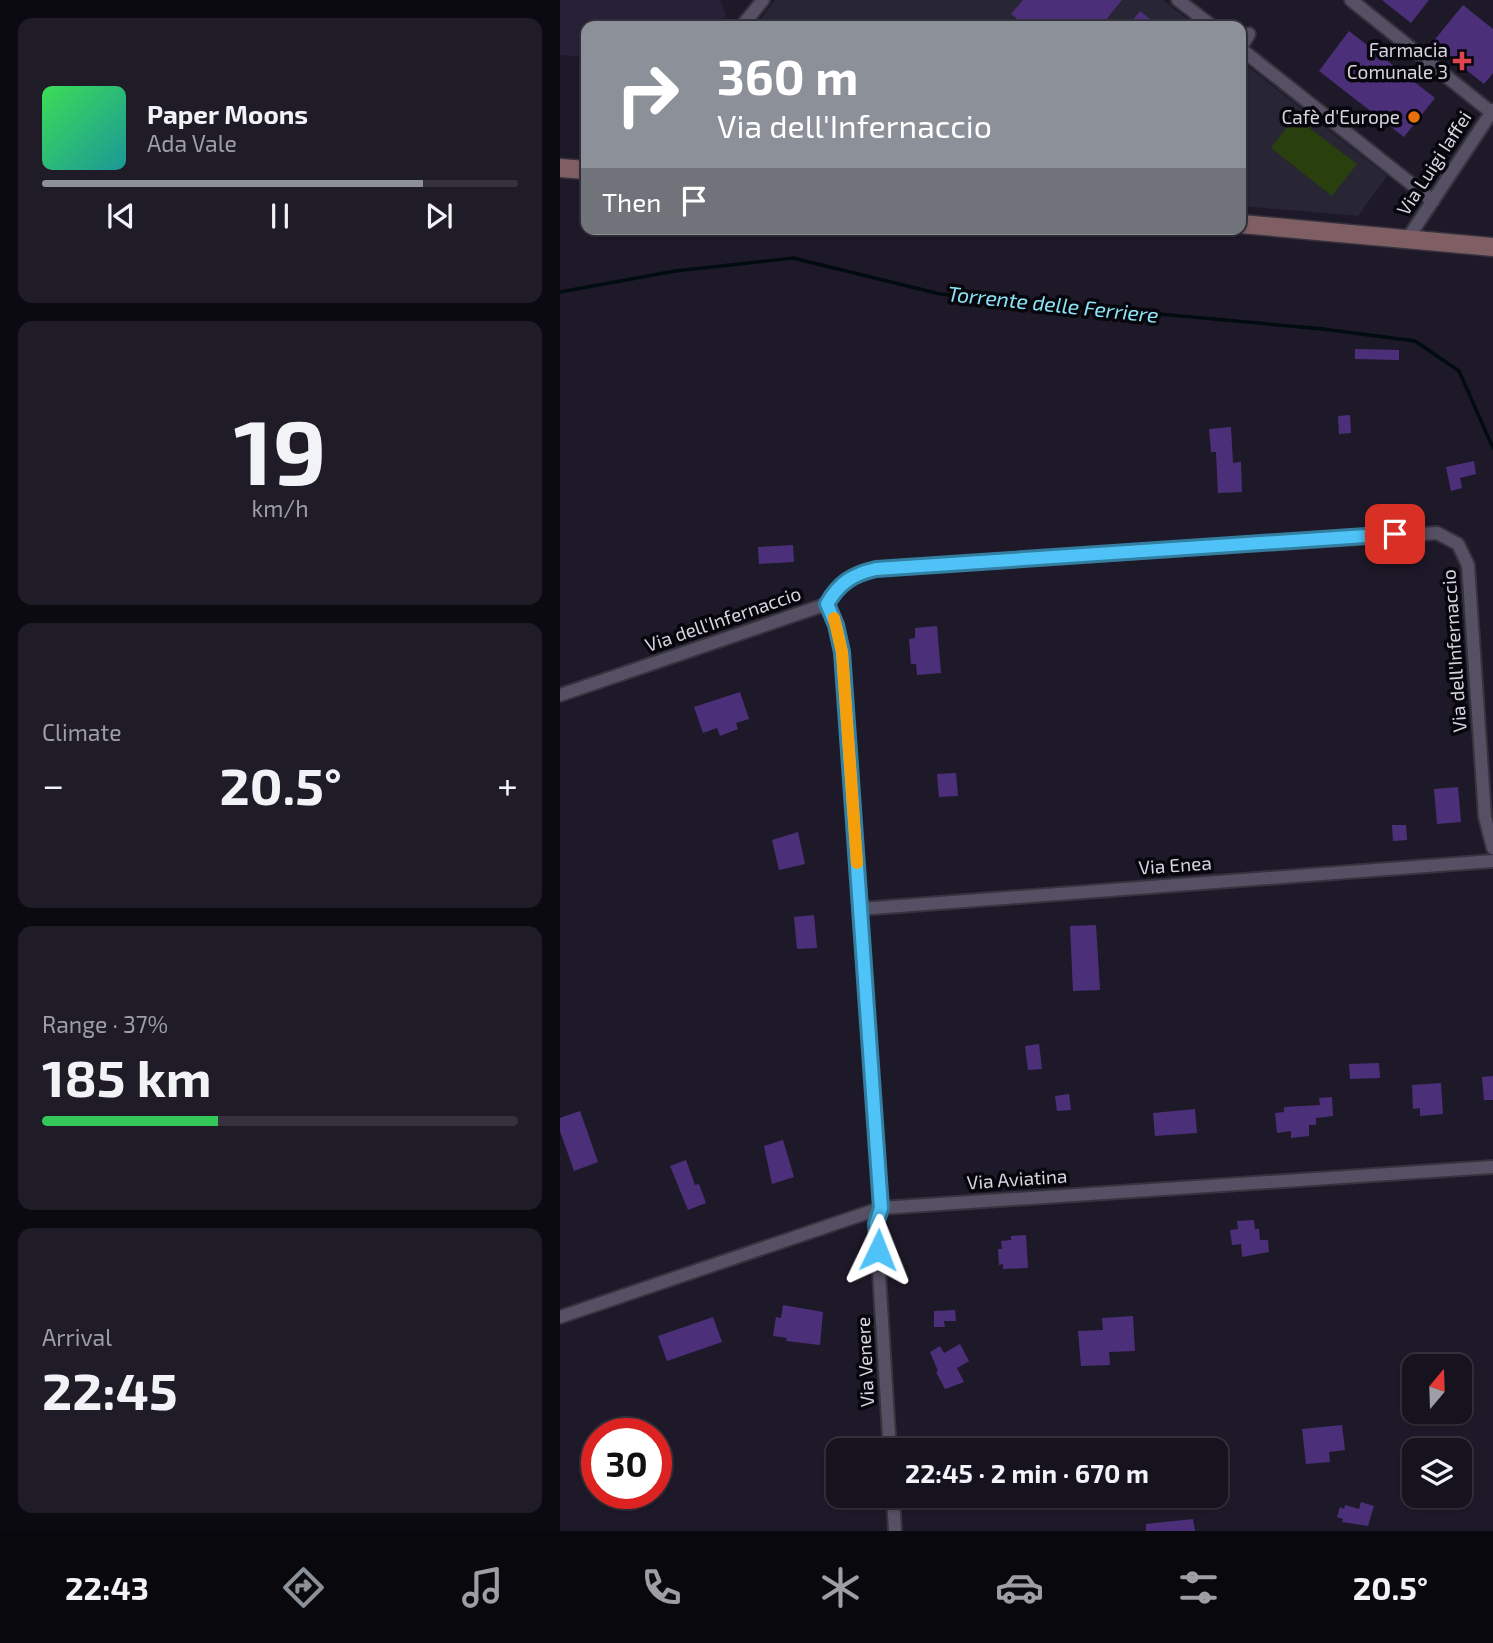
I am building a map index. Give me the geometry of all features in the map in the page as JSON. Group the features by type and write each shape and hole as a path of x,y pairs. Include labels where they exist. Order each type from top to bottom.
{"main road":[{"path":"560,168 581,170"},
{"path":"1246,224 1493,247"}],"street":[{"path":"746,21 763,0"},
{"path":"1178,0 1205,21"},
{"path":"1351,0 1492,111"},
{"path":"1246,39 1249,34"},
{"path":"1246,52 1433,201"},
{"name":"Via Luigi Iaffei","path":"1409,238 1492,111"},
{"name":"Via dell'Infernaccio","path":"560,695 827,604 845,581 876,569 1422,532 1442,535 1461,547 1468,565 1485,817 1493,848"},
{"name":"Via Venere","path":"827,604 836,625 842,652 881,1208 876,1224 889,1438"},
{"name":"Via Enea","path":"860,909 1493,861"},
{"name":"Via Aviatina","path":"560,1317 881,1208 1493,1167"},
{"path":"894,1508 895,1531"}],"shaded area":[{"path":"560,0 720,0 726,15 722,21 581,21 581,57 560,55"},
{"path":"775,0 1163,0 1190,21 759,21"},
{"path":"1246,65 1387,176 1358,216 1246,206"}],"green space":[{"path":"1295,117 1357,164 1332,196 1271,148"}],"building":[{"path":"1023,0 1122,0 1105,21 1020,21 1011,14"},
{"path":"1382,0 1429,0 1411,23"},
{"path":"1463,5 1493,29 1493,73 1484,84 1432,43"},
{"path":"1140,11 1153,21 1132,21"},
{"path":"1349,31 1435,98 1404,137 1319,71"},
{"path":"1355,349 1399,350 1399,360 1355,359"},
{"path":"1350,415 1351,433 1339,434 1338,416"},
{"path":"1231,427 1233,463 1241,462 1242,492 1218,493 1216,452 1211,452 1209,429"},
{"path":"1474,461 1476,474 1460,478 1462,488 1451,491 1446,467"},
{"path":"793,545 794,562 759,564 758,547"},
{"path":"937,626 941,673 917,675 916,664 911,664 909,639 915,638 915,628"},
{"path":"740,692 749,719 736,723 738,729 720,736 717,728 703,733 694,707"},
{"path":"956,773 958,796 939,797 937,774"},
{"path":"1458,787 1461,822 1437,824 1434,789"},
{"path":"1392,825 1406,825 1407,840 1393,841"},
{"path":"798,832 805,864 779,870 772,840"},
{"path":"814,915 817,948 797,949 794,917"},
{"path":"1096,925 1100,990 1073,991 1070,926"},
{"path":"1039,1044 1042,1069 1028,1070 1025,1046"},
{"path":"1379,1063 1380,1078 1350,1079 1349,1064"},
{"path":"1493,1076 1493,1100 1484,1100 1482,1077"},
{"path":"1441,1083 1443,1114 1420,1116 1420,1108 1413,1109 1412,1085"},
{"path":"1069,1094 1071,1110 1057,1111 1055,1096"},
{"path":"1332,1097 1333,1116 1316,1118 1316,1125 1309,1125 1309,1136 1291,1138 1291,1131 1277,1133 1275,1113 1284,1112 1284,1107 1320,1105 1319,1098"},
{"path":"1195,1109 1197,1133 1155,1136 1153,1113"},
{"path":"580,1111 598,1162 574,1171 560,1131 560,1118"},
{"path":"783,1140 794,1177 772,1184 764,1146"},
{"path":"686,1160 695,1185 699,1184 706,1203 688,1210 670,1166"},
{"path":"1254,1220 1255,1229 1259,1229 1260,1240 1268,1240 1269,1252 1242,1257 1241,1244 1232,1245 1230,1230 1238,1229 1237,1221"},
{"path":"1026,1235 1028,1268 1003,1269 1003,1264 999,1265 998,1249 1002,1249 1001,1241 1011,1240 1011,1236"},
{"path":"783,1305 823,1312 820,1345 786,1341 787,1338 773,1336 776,1317 781,1318"},
{"path":"955,1310 956,1321 944,1321 945,1327 934,1327 934,1311"},
{"path":"1133,1316 1135,1351 1109,1352 1110,1365 1081,1366 1078,1331 1103,1330 1102,1318"},
{"path":"713,1317 722,1342 667,1361 658,1336"},
{"path":"960,1344 969,1361 957,1368 964,1382 945,1389 930,1352 940,1346 944,1353"},
{"path":"1342,1425 1345,1450 1329,1452 1330,1462 1306,1464 1302,1429"},
{"path":"1361,1502 1374,1506 1368,1526 1342,1522 1343,1519 1337,1517 1340,1507 1344,1509 1345,1505 1359,1509"},
{"path":"1193,1519 1195,1531 1146,1531 1146,1524"}],"waterway":[{"name":"Torrente delle Ferriere","path":"560,292 675,271 793,258 940,294 1323,329 1415,341 1459,371 1493,448"}],"slow traffic":[{"path":"834,618 842,652 857,863"}],"place":[{"name":"Farmacia Comunale 3","path":"1462,61"},
{"name":"Cafè d'Europe","path":"1414,117"}],"route":[{"path":"878,1250 876,1224 881,1208 842,652 836,625 827,604 832,595 840,584 849,578 876,569 1395,534"}]}
